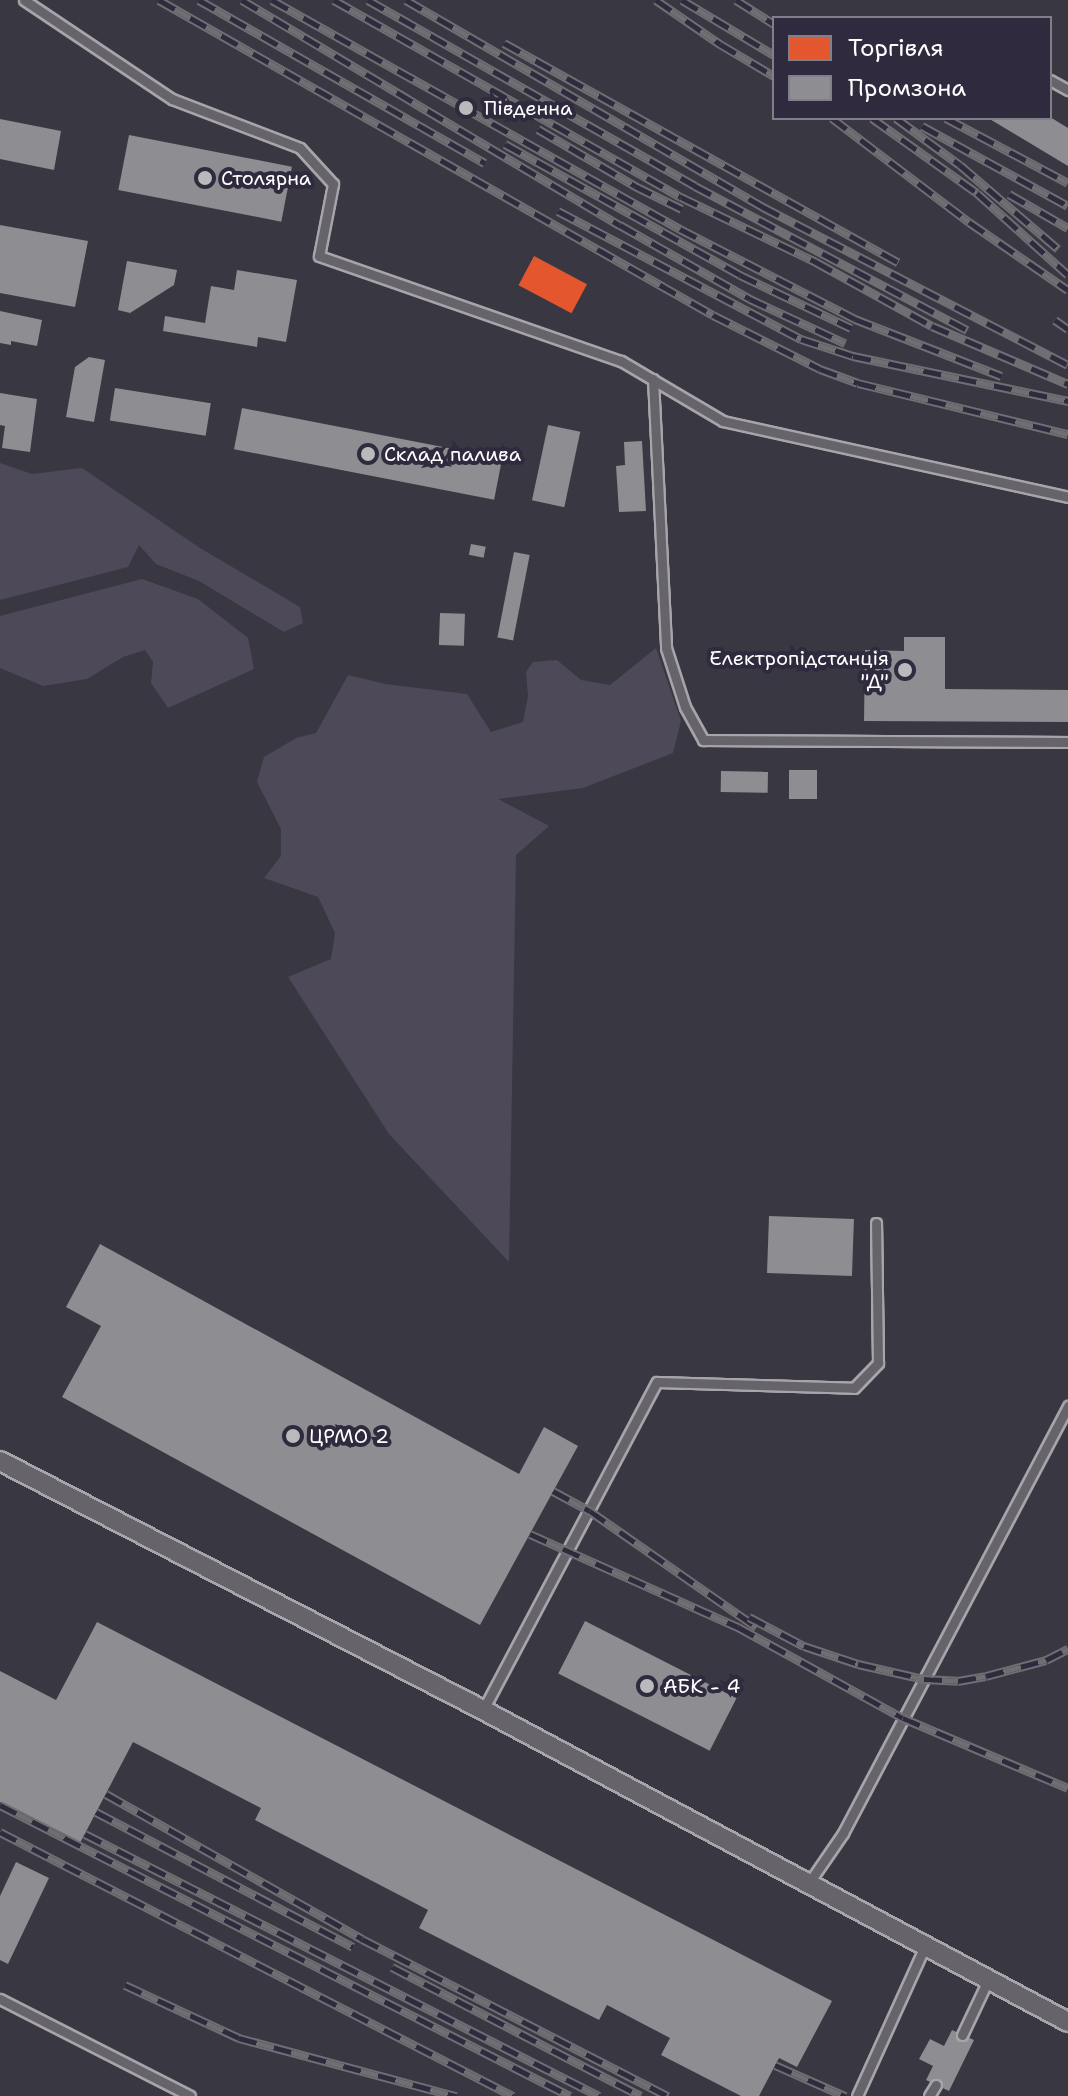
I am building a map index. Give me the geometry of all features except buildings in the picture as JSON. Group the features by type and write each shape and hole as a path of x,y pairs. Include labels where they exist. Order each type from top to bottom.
{"street":[{"path":"0,1461 483,1710 924,1948 1068,2022"}],"lane":[{"path":"24,0 172,99 300,148 333,184 319,256 621,361 723,421 1068,497"},
{"path":"653,379 666,648 685,707 703,740 1068,742"},
{"path":"483,1710 657,1382 854,1388 878,1363 876,1223"},
{"path":"807,1885 843,1833 1068,1406"},
{"path":"857,2096 924,1948"},
{"path":"962,2035 988,1980"},
{"path":"0,1999 190,2096"},
{"path":"929,2096 936,2085"}],"shaded area":[{"path":"0,463 32,474 82,468 200,548 300,607 303,623 284,632 199,581 156,564 139,545 128,567 0,600"},
{"path":"142,579 198,599 248,638 254,669 168,708 151,683 153,662 145,650 123,657 87,679 43,686 0,668 0,616"},
{"path":"656,648 681,721 673,753 583,788 498,799 549,826 516,855 509,1262 389,1134 288,977 331,959 335,933 318,897 264,878 281,856 281,829 257,782 264,757 296,738 316,733 348,675 385,684 467,694 491,732 523,722 528,696 526,672 533,662 557,660 581,680 610,685"}],"railway":[{"path":"159,0 713,315 820,369 858,383 1068,434"},
{"path":"199,0 485,163"},
{"path":"242,0 750,299 845,343"},
{"path":"272,0 680,229 855,319 1001,376"},
{"path":"334,0 681,197 816,262 932,326 1068,384"},
{"path":"368,0 695,186 967,330"},
{"path":"406,0 763,207 1068,365"},
{"path":"656,0 772,75"},
{"path":"682,0 772,54"},
{"path":"736,0 772,23"},
{"path":"504,43 898,262"},
{"path":"835,120 969,222 1068,290"},
{"path":"875,120 977,193 1068,275"},
{"path":"899,120 960,165 1058,249"},
{"path":"950,120 1068,183"},
{"path":"922,126 1068,206"},
{"path":"538,129 635,186 682,209"},
{"path":"505,144 740,275 851,328"},
{"path":"1009,194 1068,228"},
{"path":"558,211 801,339 853,356 1068,401"},
{"path":"1055,320 1068,329"},
{"path":"553,1491 590,1511 756,1627"},
{"path":"530,1534 738,1627 903,1718 1068,1788"},
{"path":"749,1617 804,1646 858,1664 924,1679 958,1681 986,1676 1046,1660 1068,1649"},
{"path":"106,1794 362,1939 668,2096"},
{"path":"0,1805 570,2096"},
{"path":"96,1812 353,1947"},
{"path":"0,1832 513,2096"},
{"path":"85,1834 599,2096"},
{"path":"392,1967 641,2096"},
{"path":"125,1985 239,2038 456,2096"},
{"path":"775,2065 845,2096"}],"place":[{"name":"Південна","path":"466,108"},
{"name":"Столярна","path":"205,178"},
{"name":"Склад палива","path":"368,454"},
{"name":"Електропідстанція \"Д\"","path":"905,670"},
{"name":"ЦРМО 2","path":"293,1436"},
{"name":"АБК - 4","path":"647,1686"}]}
